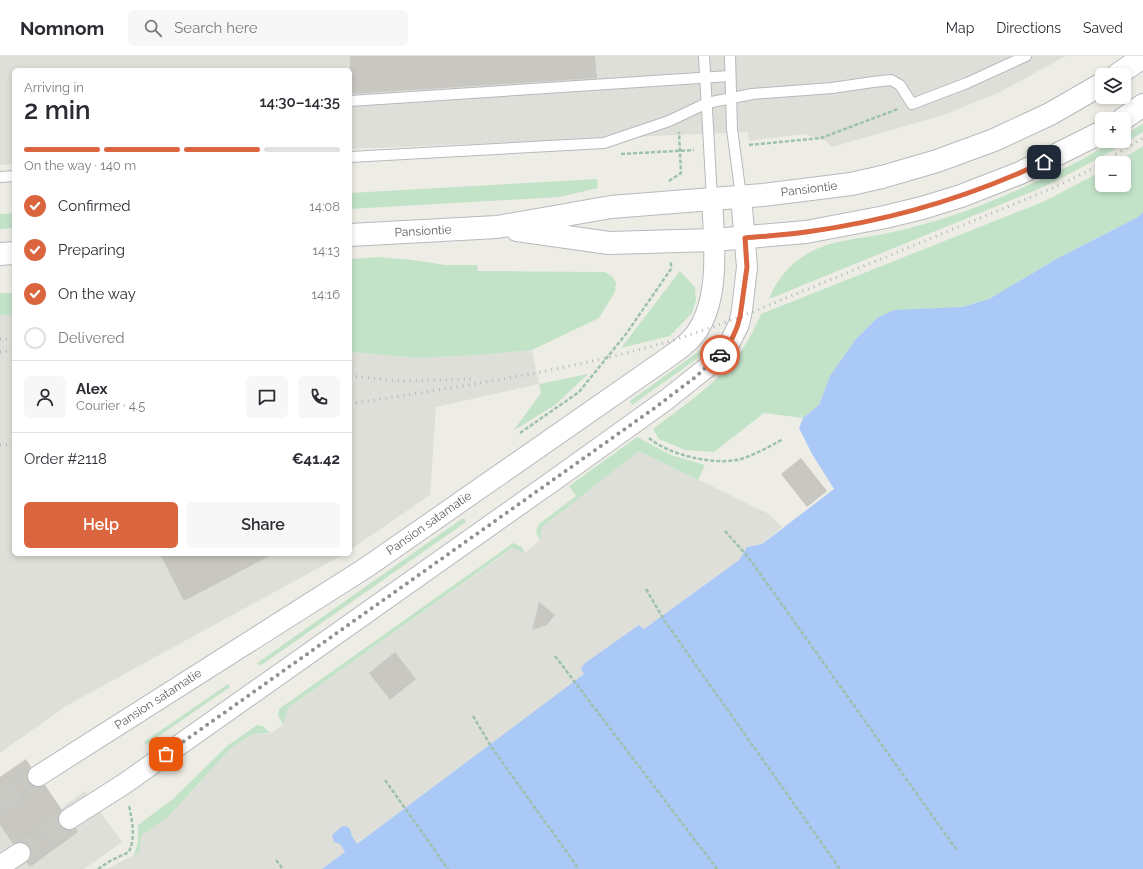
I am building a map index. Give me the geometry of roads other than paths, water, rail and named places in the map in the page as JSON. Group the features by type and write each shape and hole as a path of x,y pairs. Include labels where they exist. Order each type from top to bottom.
{"street":[{"path":"1127,68 1143,57"},
{"name":"Pansiontie","path":"352,235 497,227 611,207 821,189 851,184 882,177 937,161 1022,128 1095,88"},
{"path":"1131,113 1143,105"},
{"name":"Pansiontie","path":"497,227 609,243 714,240 806,232 870,220 922,208 988,186 1020,173 1095,136"},
{"path":"69,819 124,784 635,422 715,361 728,346 739,324 744,293 747,267 741,196"},
{"name":"Pansion satamatie","path":"38,776 367,566 674,354 690,340 704,319 710,298 713,278 714,240 712,199"},
{"path":"0,254 12,253"},
{"path":"0,866 20,853"}],"lane":[{"path":"704,56 708,149 712,199"},
{"path":"730,56 731,99 741,196"},
{"path":"352,157 604,142 669,121 707,103 752,94 832,88 891,80 900,85 912,104 967,83 1026,56"},
{"path":"352,101 730,76"},
{"path":"0,177 12,176"}],"water":[{"path":"1143,212 1143,869 322,869 345,852 340,844 334,842 332,835 341,827 346,826 350,829 357,844 584,674 581,669 585,663 639,625 644,629 739,560 747,547 762,544 834,489 812,454 799,428 803,418 819,405 830,376 855,340 877,318 894,310 962,307 989,299 1058,258 1138,217"}],"tunnel":[{"path":"0,802 38,776"},
{"path":"20,853 69,819"}],"railway":[{"path":"352,404 536,373 609,357 693,334 740,317 1053,188 1086,172 1143,138"},
{"path":"0,339 12,339"},
{"path":"0,352 12,350"},
{"path":"352,376 400,381 474,379"},
{"path":"0,445 12,444"}]}
